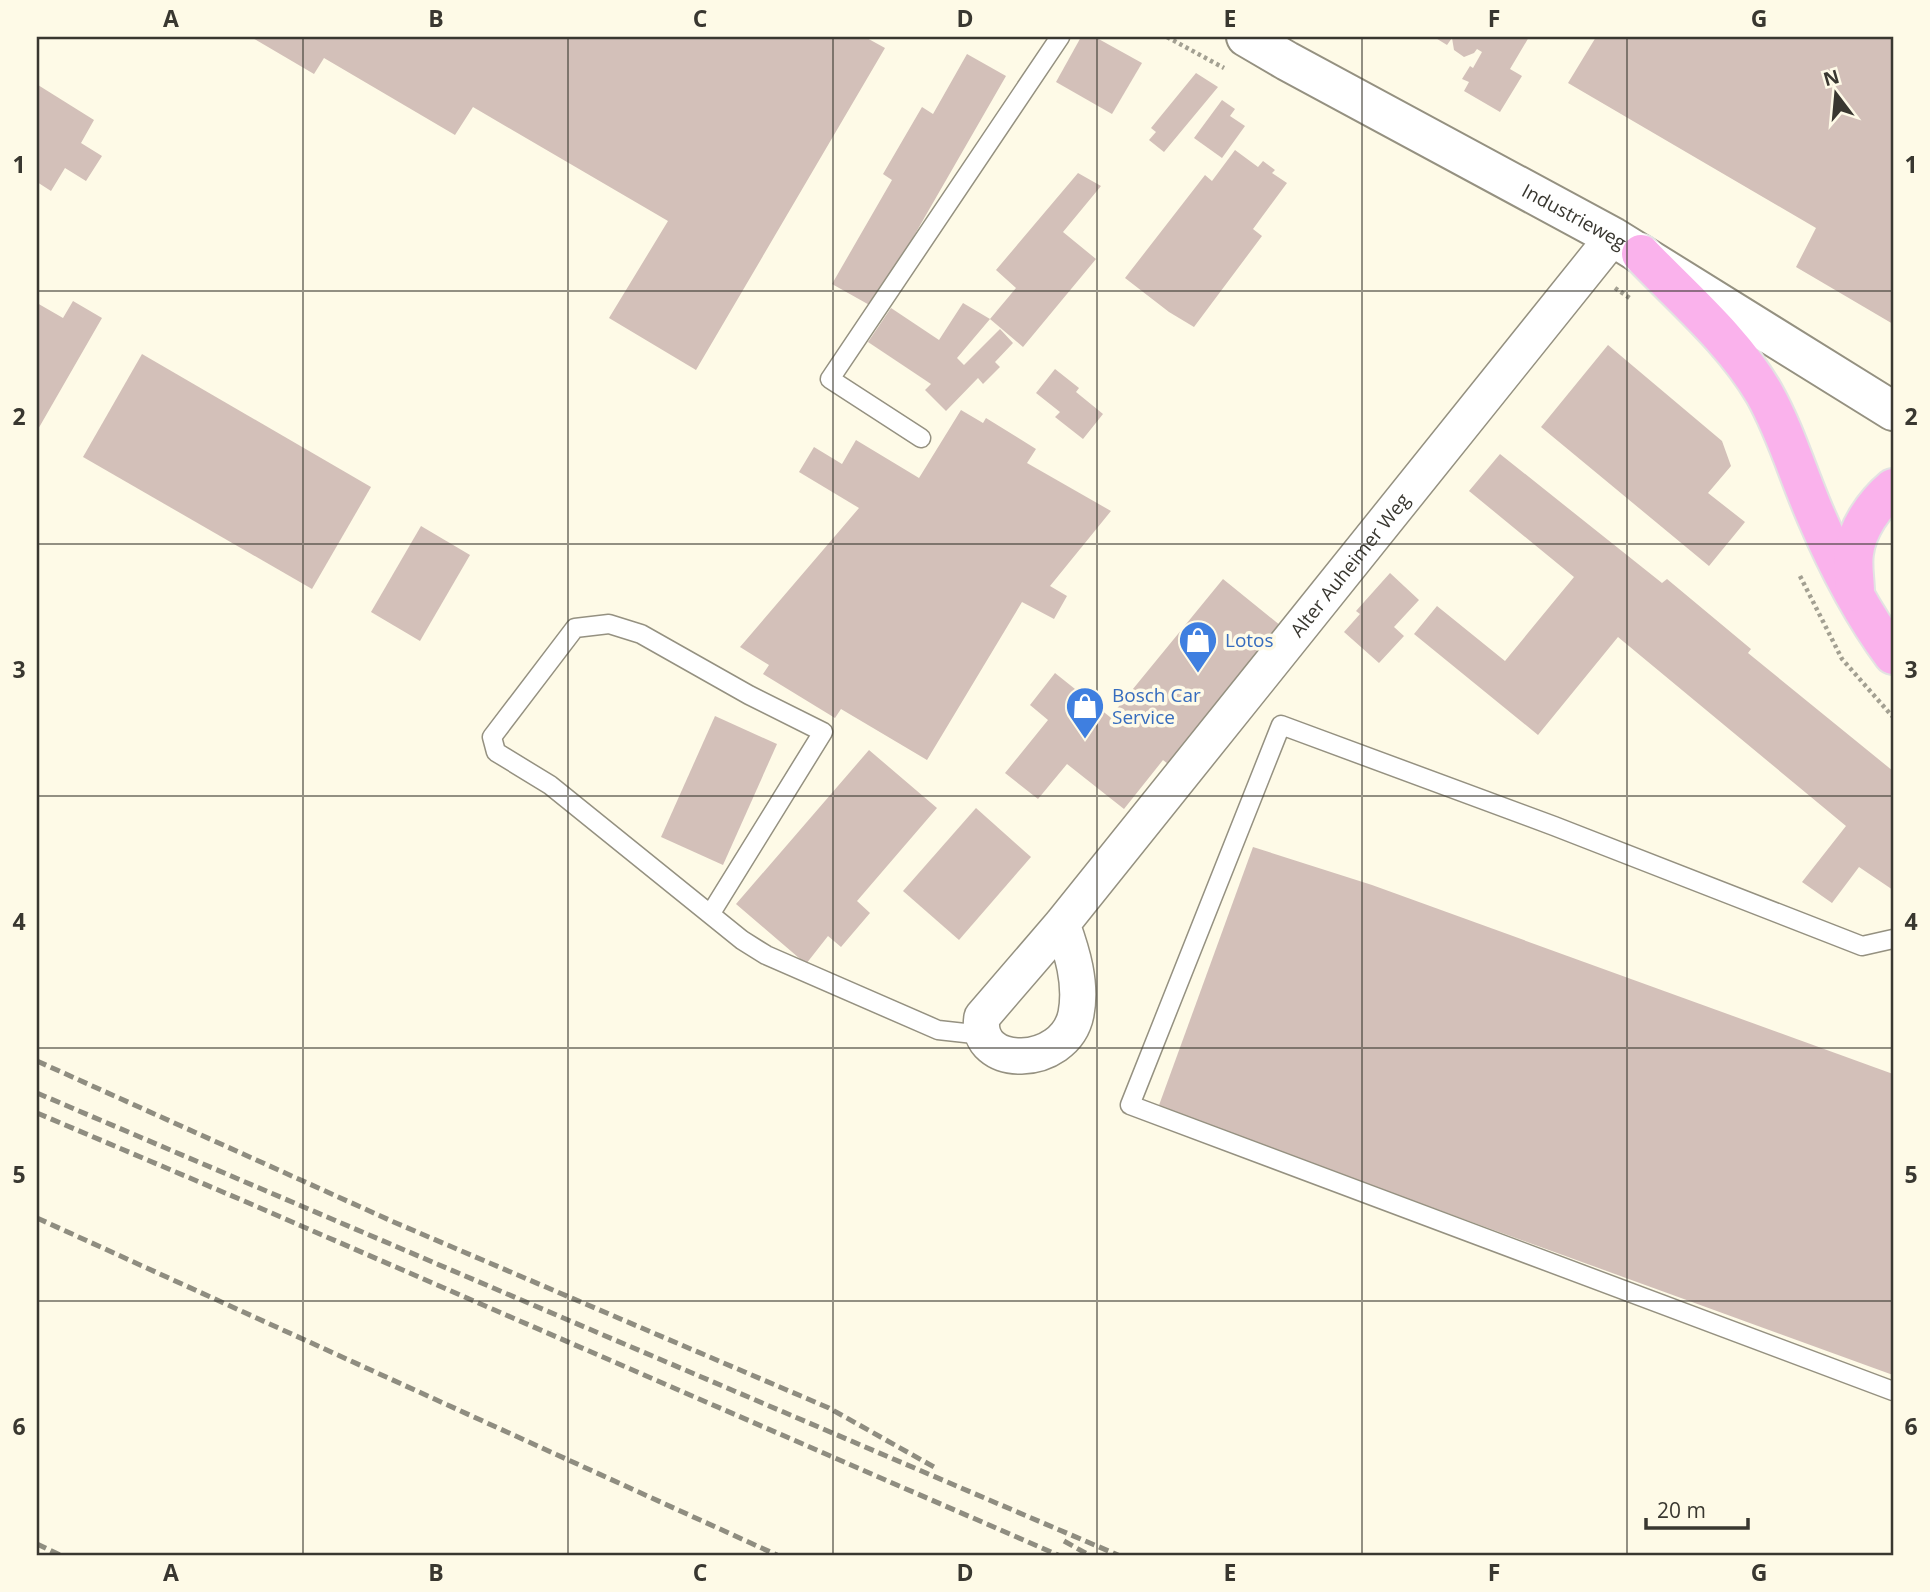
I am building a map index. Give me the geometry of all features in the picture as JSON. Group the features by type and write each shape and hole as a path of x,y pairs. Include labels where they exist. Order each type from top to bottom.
{"highway":[{"path":"1627,245 1740,358 1764,394 1784,435 1816,517 1855,597 1893,655"},
{"path":"1855,597 1854,553 1864,524 1893,488"}],"street":[{"name":"Industrieweg","path":"1246,37 1278,49 1627,245 1893,411"},
{"name":"Alter Auheimer Weg","path":"984,1035 982,1017 1627,245"},
{"path":"984,1035 990,1044 1004,1055 1013,1056 1036,1055 1056,1046 1069,1032 1076,1014 1076,971 1062,924"}],"lane":[{"path":"921,438 830,379 1059,37"},
{"path":"711,913 823,732 748,695 641,634 609,624 575,628 492,737 496,752 550,785 618,838 667,881 742,940 766,955 938,1030 984,1035"},
{"path":"1893,939 1862,946 1554,826 1281,725 1130,1105 1893,1391"}],"building":[{"path":"251,37 865,37 885,48 696,370 609,318 668,221 473,107 455,135 324,58 314,74"},
{"path":"1081,37 1095,37 1142,63 1112,114 1056,82"},
{"path":"1434,37 1529,37 1510,69 1522,76 1500,112 1464,91 1469,82 1462,79 1470,66 1473,68 1482,52 1477,49 1464,57 1454,50 1452,38 1447,45"},
{"path":"1596,37 1893,37 1893,324 1796,267 1816,228 1568,83"},
{"path":"967,54 1006,76 873,307 832,284 892,180 883,174 922,107 933,114"},
{"path":"1196,73 1218,87 1164,152 1149,140 1156,132 1151,128"},
{"path":"38,85 94,120 81,143 102,156 86,181 65,168 51,191 37,182"},
{"path":"1222,100 1235,109 1230,116 1245,126 1222,158 1194,138"},
{"path":"1235,150 1258,167 1263,161 1275,170 1272,173 1287,183 1253,229 1262,236 1194,327 1169,312 1125,278 1205,175 1212,181"},
{"path":"1078,173 1101,186 1063,232 1096,259 1023,347 990,319 1016,288 996,270"},
{"path":"73,301 102,318 37,431 37,303 63,318"},
{"path":"963,303 990,319 957,358 964,365 1000,329 1013,343 995,362 1000,367 983,384 978,378 946,411 925,390 931,384 868,342 891,308 939,340"},
{"path":"1608,345 1722,441 1731,466 1708,493 1745,522 1709,566 1541,427"},
{"path":"142,354 371,487 312,589 83,457"},
{"path":"1055,369 1079,388 1076,392 1103,414 1083,439 1055,417 1060,412 1036,393"},
{"path":"961,410 983,423 986,418 1036,449 1027,463 1111,511 1050,586 1067,596 1054,619 1022,602 927,760 841,709 835,718 763,674 769,665 740,647 859,508 799,472 814,447 842,464 856,440 919,478"},
{"path":"1500,454 1662,583 1667,579 1751,649 1748,653 1893,771 1893,890 1859,867 1832,903 1802,882 1846,826 1618,637 1538,735 1414,634 1437,606 1505,661 1574,577 1469,491"},
{"path":"421,526 470,555 420,641 371,612"},
{"path":"1390,573 1419,600 1394,627 1404,636 1379,663 1344,632 1360,614 1356,611"},
{"path":"1223,579 1286,630 1173,768 1163,760 1124,809 1067,764 1038,799 1005,773 1048,720 1030,705 1055,673 1110,717"},
{"path":"715,716 777,744 723,865 661,837"},
{"path":"869,750 937,808 857,901 870,913 841,947 828,936 806,964 736,904"},
{"path":"976,808 1031,857 959,940 903,891"},
{"path":"1253,847 1372,885 1893,1074 1893,1375 1158,1108"}],"railway":[{"path":"37,1061 396,1223 829,1408 934,1467"},
{"path":"37,1093 1118,1555"},
{"path":"37,1113 1058,1555"},
{"path":"37,1218 777,1555"},
{"path":"1064,1541 1089,1555"},
{"path":"37,1544 60,1555"}],"place":[{"name":"Lotos","path":"1198,674"},
{"name":"Bosch Car Service","path":"1085,740"}]}
